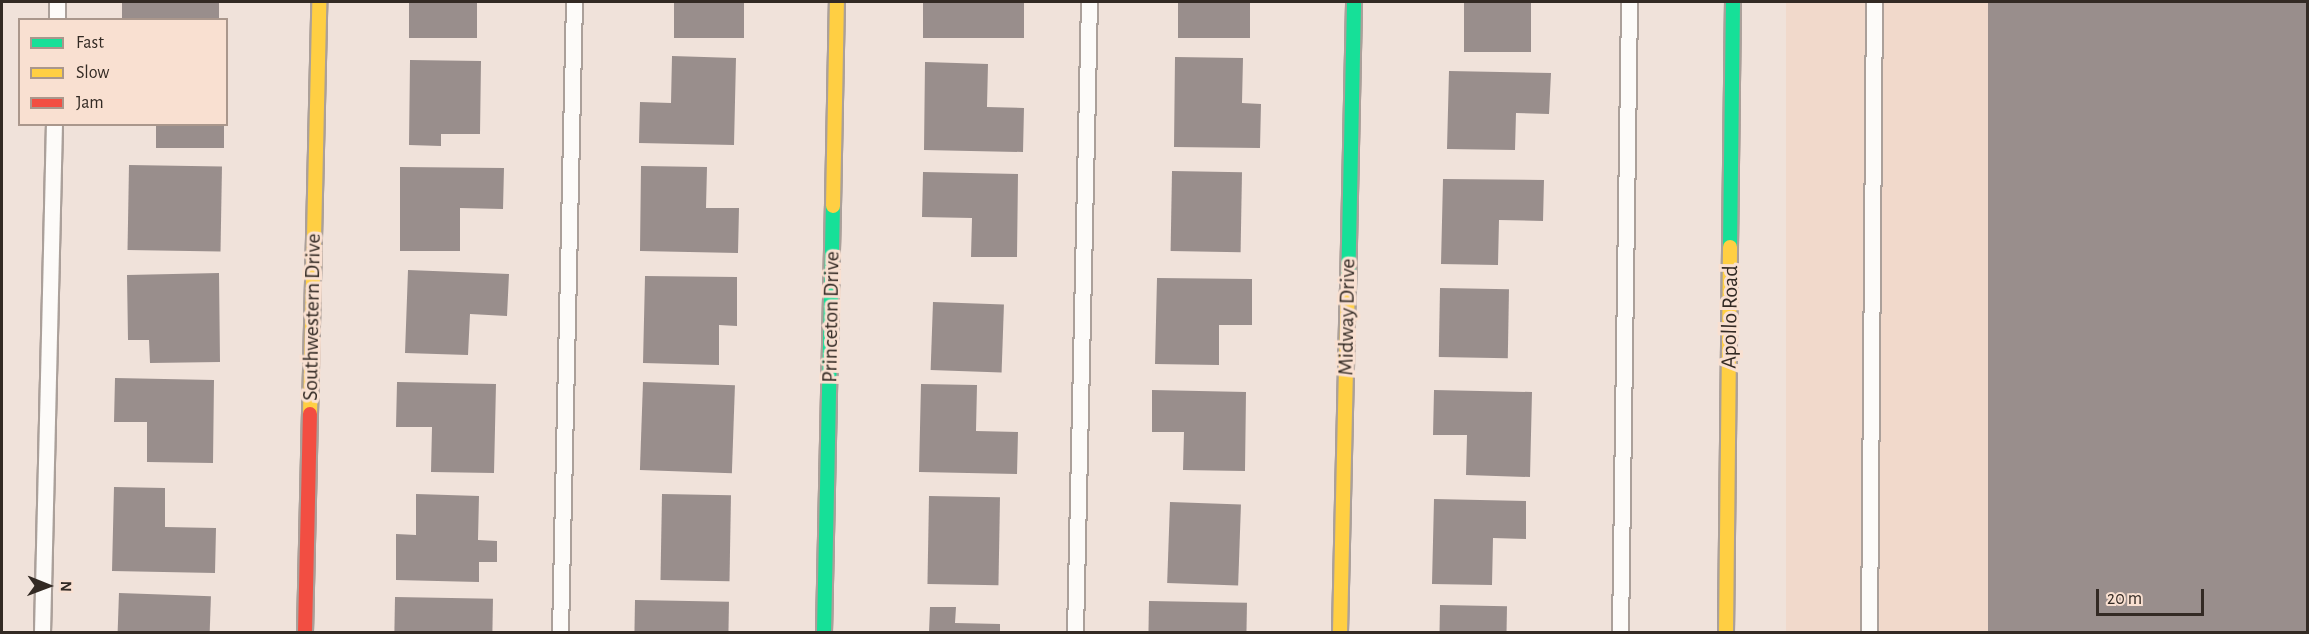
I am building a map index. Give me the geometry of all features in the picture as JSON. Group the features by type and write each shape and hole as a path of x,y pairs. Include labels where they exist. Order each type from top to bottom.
{"street":[{"name":"Southwestern Drive","path":"304,633 319,2"},
{"name":"Princeton Drive","path":"824,633 837,2"},
{"name":"Midway Drive","path":"1340,633 1354,2"},
{"name":"Apollo Road","path":"1726,633 1733,2"}],"lane":[{"path":"57,2 57,18"},
{"path":"560,633 574,2"},
{"path":"1075,633 1089,2"},
{"path":"1620,633 1629,2"},
{"path":"1869,633 1874,2"},
{"path":"42,633 54,126"}],"shaded area":[{"path":"1786,2 2307,2 2307,632 1786,632"}],"building":[{"path":"122,2 219,2 219,18 122,18"},
{"path":"409,2 477,2 477,38 409,38"},
{"path":"674,2 744,2 744,38 674,38"},
{"path":"923,2 1024,2 1024,38 923,38"},
{"path":"1178,2 1250,2 1250,38 1178,38"},
{"path":"1464,2 1531,2 1531,52 1464,52"},
{"path":"1988,2 2308,2 2308,632 1988,632"},
{"path":"672,56 736,58 734,145 639,143 640,102 671,103"},
{"path":"1175,57 1243,58 1242,103 1261,104 1260,148 1174,147"},
{"path":"410,60 481,61 480,134 441,134 441,146 409,145"},
{"path":"925,62 988,64 987,107 1024,108 1023,152 924,150"},
{"path":"1449,71 1551,73 1549,114 1516,113 1515,150 1447,149"},
{"path":"156,126 224,126 224,148 156,148"},
{"path":"129,165 222,167 221,252 128,250"},
{"path":"641,166 707,167 706,208 739,208 738,253 640,251"},
{"path":"400,167 504,168 503,209 460,208 460,251 400,251"},
{"path":"1172,171 1242,172 1241,252 1171,251"},
{"path":"923,172 1018,174 1017,257 971,257 972,218 922,217"},
{"path":"1443,179 1544,180 1543,221 1499,220 1498,265 1441,264"},
{"path":"408,270 509,274 507,316 470,314 468,355 405,353"},
{"path":"219,273 220,362 150,363 149,340 128,340 127,275"},
{"path":"645,276 737,277 737,326 719,325 719,365 643,363"},
{"path":"1157,278 1252,279 1252,325 1219,325 1219,365 1155,364"},
{"path":"1440,288 1509,289 1508,358 1439,357"},
{"path":"933,302 1004,304 1002,372 931,370"},
{"path":"115,378 214,380 213,463 147,462 147,422 114,422"},
{"path":"397,382 496,384 494,473 431,472 432,427 396,427"},
{"path":"643,382 735,385 732,473 640,470"},
{"path":"921,384 977,385 976,431 1018,432 1017,474 919,472"},
{"path":"1152,390 1246,392 1245,471 1183,470 1184,432 1152,432"},
{"path":"1434,390 1532,392 1530,477 1466,475 1467,435 1433,435"},
{"path":"114,487 165,488 165,527 216,528 215,573 112,571"},
{"path":"416,494 479,496 478,540 497,541 497,562 479,562 479,582 396,580 396,534 416,535"},
{"path":"662,494 731,495 729,581 660,580"},
{"path":"929,496 1000,497 998,585 927,584"},
{"path":"1434,499 1526,501 1526,539 1493,538 1492,585 1432,584"},
{"path":"1170,502 1241,504 1238,585 1167,583"},
{"path":"119,593 211,596 210,632 118,632"},
{"path":"395,597 493,599 492,632 394,632"},
{"path":"635,600 729,602 728,632 634,632"},
{"path":"1149,601 1247,603 1246,632 1148,632"},
{"path":"1440,605 1507,606 1507,632 1440,632"},
{"path":"930,607 956,607 955,623 1000,624 1000,632 929,632"}],"traffic: fast":[{"path":"1348,291 1354,2"},
{"path":"1730,247 1733,2"},
{"path":"824,632 833,206"}],"traffic: slow":[{"path":"310,414 319,2"},
{"path":"833,206 837,2"},
{"path":"1726,632 1730,247"},
{"path":"1340,632 1348,291"}],"traffic: jam":[{"path":"305,632 310,414"}]}
